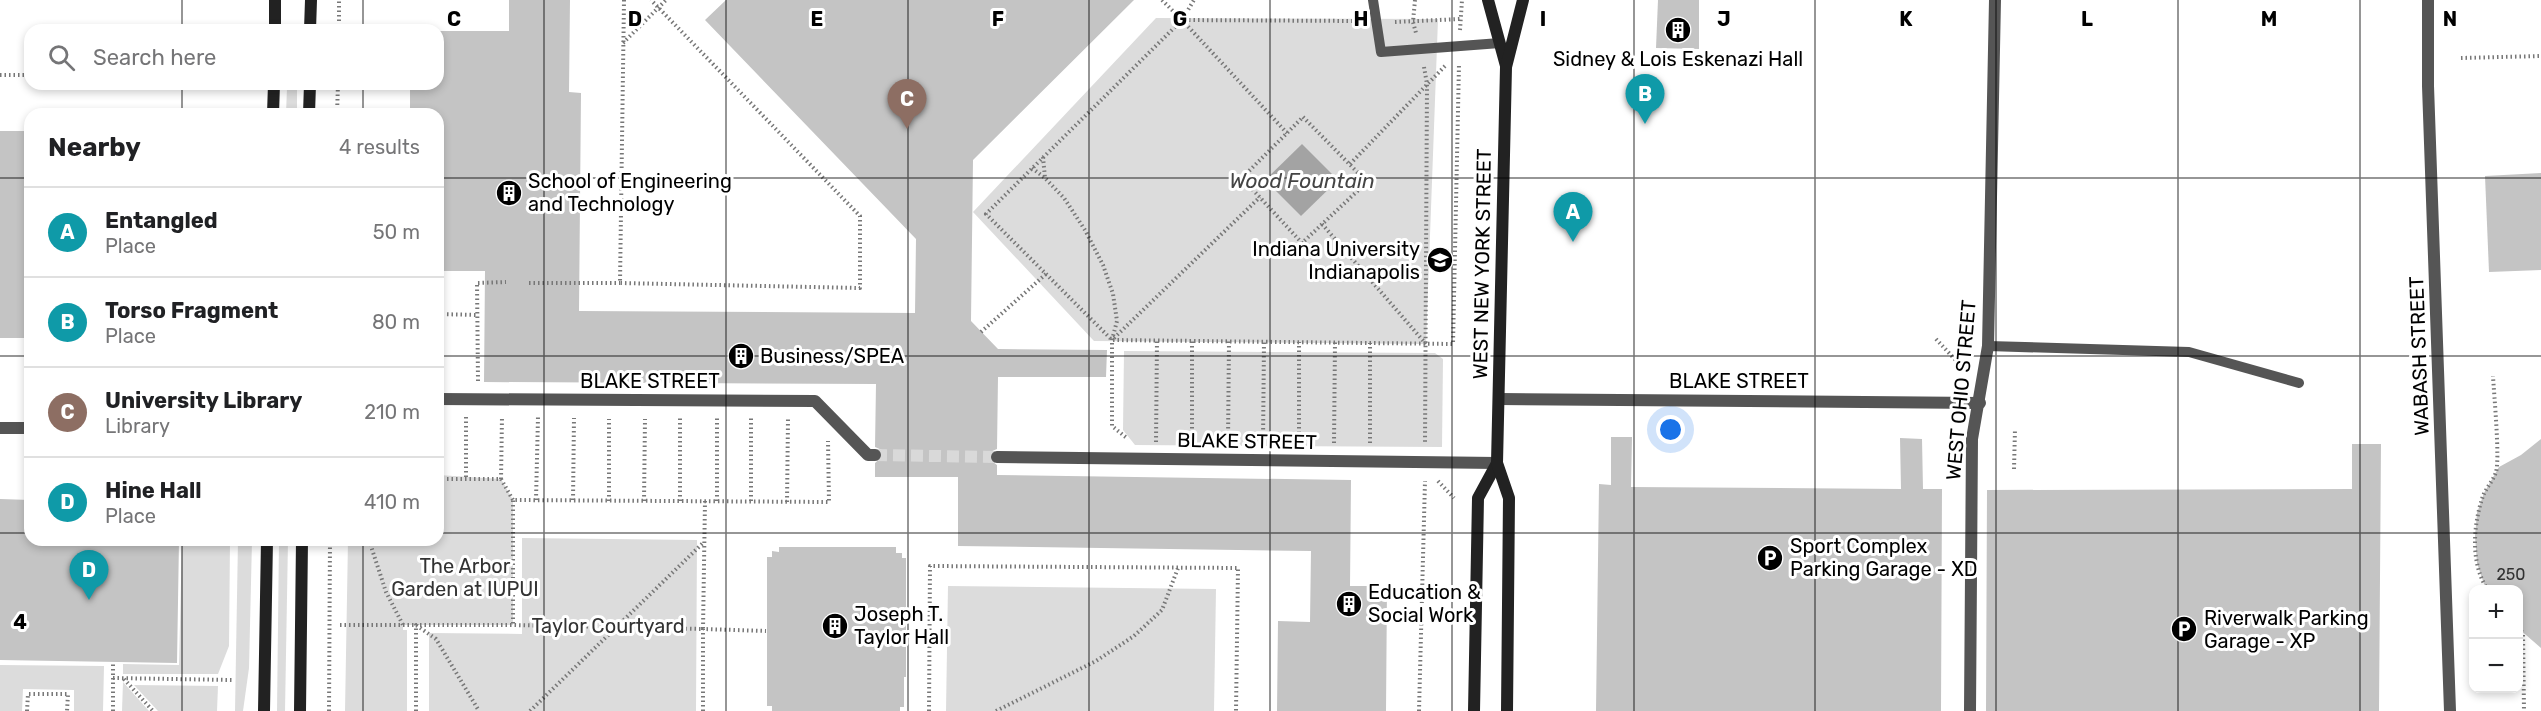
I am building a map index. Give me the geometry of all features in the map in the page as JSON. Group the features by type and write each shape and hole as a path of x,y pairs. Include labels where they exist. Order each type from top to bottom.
{"main road":[{"path":"275,0 275,24"},
{"path":"310,24 311,0"},
{"name":"WEST NEW YORK STREET","path":"1488,0 1506,67"},
{"name":"WEST NEW YORK STREET","path":"1507,711 1509,498 1497,463 1506,67 1523,0"},
{"path":"273,108 274,90"},
{"path":"309,108 310,90"},
{"name":"WEST NEW YORK STREET","path":"1474,711 1478,498 1497,463"},
{"path":"264,711 267,546"},
{"path":"300,711 302,546"}],"street":[{"name":"WEST OHIO STREET","path":"1970,711 1972,440 1988,346 1995,0"},
{"name":"WABASH STREET","path":"2428,0 2428,86 2450,711"},
{"name":"BLAKE STREET","path":"444,399 815,401 868,455 875,455"},
{"name":"BLAKE STREET","path":"1499,399 1980,403"},
{"path":"0,428 24,428"},
{"name":"BLAKE STREET","path":"997,457 1497,463"}],"lane":[{"path":"1373,0 1379,21 1381,52 1460,49 1500,43"},
{"path":"1988,346 2189,352 2299,383"}],"path":[{"path":"339,0 339,24"},
{"path":"620,283 624,0"},
{"path":"529,283 860,288 860,216 651,0"},
{"path":"623,43 666,0"},
{"path":"1162,0 1287,133"},
{"path":"1194,0 1182,20 986,214 1112,340 1426,344"},
{"path":"1415,0 1413,22 1421,50 1426,84 1425,447"},
{"name":"WEST NEW YORK STREET","path":"1426,344 1453,344 1462,0"},
{"path":"1182,20 1413,22 1460,19"},
{"path":"1350,164 1460,49"},
{"path":"2461,58 2541,56"},
{"path":"0,75 24,75"},
{"path":"337,108 338,90"},
{"path":"1303,117 1367,182 1302,243 1242,178 1287,133 1303,117"},
{"path":"1044,157 1045,178"},
{"path":"1032,168 1045,178 1077,217 1103,265 1113,294 1117,321 1112,340 1112,426 1135,445"},
{"path":"1112,340 1260,197"},
{"path":"1322,224 1426,344"},
{"path":"981,332 1046,274"},
{"path":"478,388 477,283 506,282"},
{"path":"444,314 477,315"},
{"path":"1936,339 1963,368"},
{"path":"1156,445 1157,340"},
{"path":"1192,341 1192,446 1201,446"},
{"path":"1219,446 1227,446 1229,341"},
{"path":"1251,446 1263,446 1264,341"},
{"path":"1299,342 1299,446"},
{"path":"1334,446 1335,342"},
{"path":"1370,343 1370,447 1381,447"},
{"path":"2486,585 2477,563 2475,536 2484,493 2497,471 2493,376"},
{"path":"466,407 466,479"},
{"path":"502,408 501,479 513,500 513,625"},
{"path":"536,500 538,408"},
{"path":"573,500 574,408"},
{"path":"609,409 609,501"},
{"path":"644,501 645,410"},
{"path":"680,410 680,501"},
{"path":"717,411 717,501"},
{"path":"750,501 751,412"},
{"path":"787,502 788,412"},
{"path":"513,500 829,502 827,413"},
{"path":"2014,470 2015,429"},
{"path":"1145,445 1168,446"},
{"path":"1414,447 1433,447"},
{"path":"1419,711 1425,462"},
{"path":"444,479 501,479"},
{"path":"703,711 705,501"},
{"path":"530,711 704,542"},
{"path":"329,711 330,546"},
{"path":"371,546 386,592 403,625"},
{"path":"929,711 930,566 1238,568 1236,711"},
{"path":"996,711 1096,661 1134,636 1162,610 1178,568"},
{"path":"340,625 513,625 766,631"},
{"path":"416,625 416,711"},
{"path":"416,625 436,639 479,711"},
{"path":"2523,633 2524,711"},
{"path":"113,662 113,711"},
{"path":"113,678 232,680"},
{"path":"124,678 153,711"},
{"path":"27,711 28,694 68,694 67,711"}],"green space":[{"path":"1156,18 1438,19 1426,344 1094,341 973,212"},
{"path":"287,90 297,90 297,108 286,108"},
{"path":"1124,351 1435,353 1443,359 1442,447 1135,445 1123,430"},
{"name":"The Arbor Garden at IUPUI","path":"444,475 501,479 513,500 513,625 403,625 403,630 407,630 407,711 345,711 348,546 444,546"},
{"name":"Taylor Courtyard","path":"522,538 697,540 696,711 429,711 429,633 522,634"},
{"path":"182,546 230,546 229,646 218,674 123,674 123,664 179,665"},
{"path":"238,546 252,546 249,668 243,711 235,711"},
{"path":"279,546 288,546 285,711 277,711"},
{"path":"948,586 1216,589 1214,711 946,711"},
{"path":"0,665 104,666 103,711 74,711 74,690 23,689 22,711 0,711"},
{"path":"123,682 149,711 122,711"},
{"path":"134,685 218,686 217,711 158,711"}],"water":[{"name":"Wood Fountain","path":"1302,144 1338,180 1301,216 1265,180"}],"building":[{"path":"509,0 570,0 569,92 581,93 579,311 915,313 916,239 705,20 726,0 1134,0 973,160 971,321 998,349 1107,350 1106,377 998,377 997,449 990,452 990,460 997,465 997,475 1351,480 1350,586 1387,586 1386,711 1277,711 1278,621 1310,622 1311,551 958,546 958,477 875,477 875,463 883,456 882,450 875,447 876,384 484,382 485,271 444,271 444,108 410,108 410,90 444,90 444,31 509,31"},
{"name":"Sidney & Lois Eskenazi Hall","path":"1658,0 1699,0 1699,49 1656,48"},
{"path":"0,131 24,131 24,338 0,338"},
{"path":"2541,173 2541,270 2489,272 2485,176"},
{"name":"Sport Complex Parking Garage - XD","path":"1611,437 1632,437 1631,487 1901,489 1900,438 1922,439 1923,489 1942,489 1941,711 1596,711 1599,484 1611,485"},
{"path":"2541,439 2541,648 2523,632 2523,585 2485,585 2477,563 2475,536 2477,513 2484,493 2499,467 2521,455"},
{"name":"Riverwalk Parking Garage - XP","path":"2352,444 2381,444 2379,711 1986,711 1987,490 2352,489"},
{"path":"0,499 24,500 24,546 179,546 177,663 0,660"},
{"name":"Joseph T. Taylor Hall","path":"779,547 896,547 896,553 902,553 902,558 906,558 906,677 904,677 904,707 900,707 900,711 772,711 772,706 767,706 767,557 772,557 772,551 779,552"}],"tunnel":[{"path":"875,455 997,457"}],"place":[{"name":"Sidney & Lois Eskenazi Hall","path":"1678,30"},
{"name":"Torso Fragment","path":"1645,124"},
{"name":"University Library","path":"907,129"},
{"name":"School of Engineering and Technology","path":"509,193"},
{"name":"Entangled","path":"1573,242"},
{"name":"Indiana University Indianapolis","path":"1440,260"},
{"name":"Business/SPEA","path":"741,356"},
{"name":"Sport Complex Parking Garage - XD","path":"1770,558"},
{"name":"Hine Hall","path":"89,600"},
{"name":"Education & Social Work","path":"1349,604"},
{"name":"Joseph T. Taylor Hall","path":"835,626"},
{"name":"Riverwalk Parking Garage - XP","path":"2184,629"}]}
